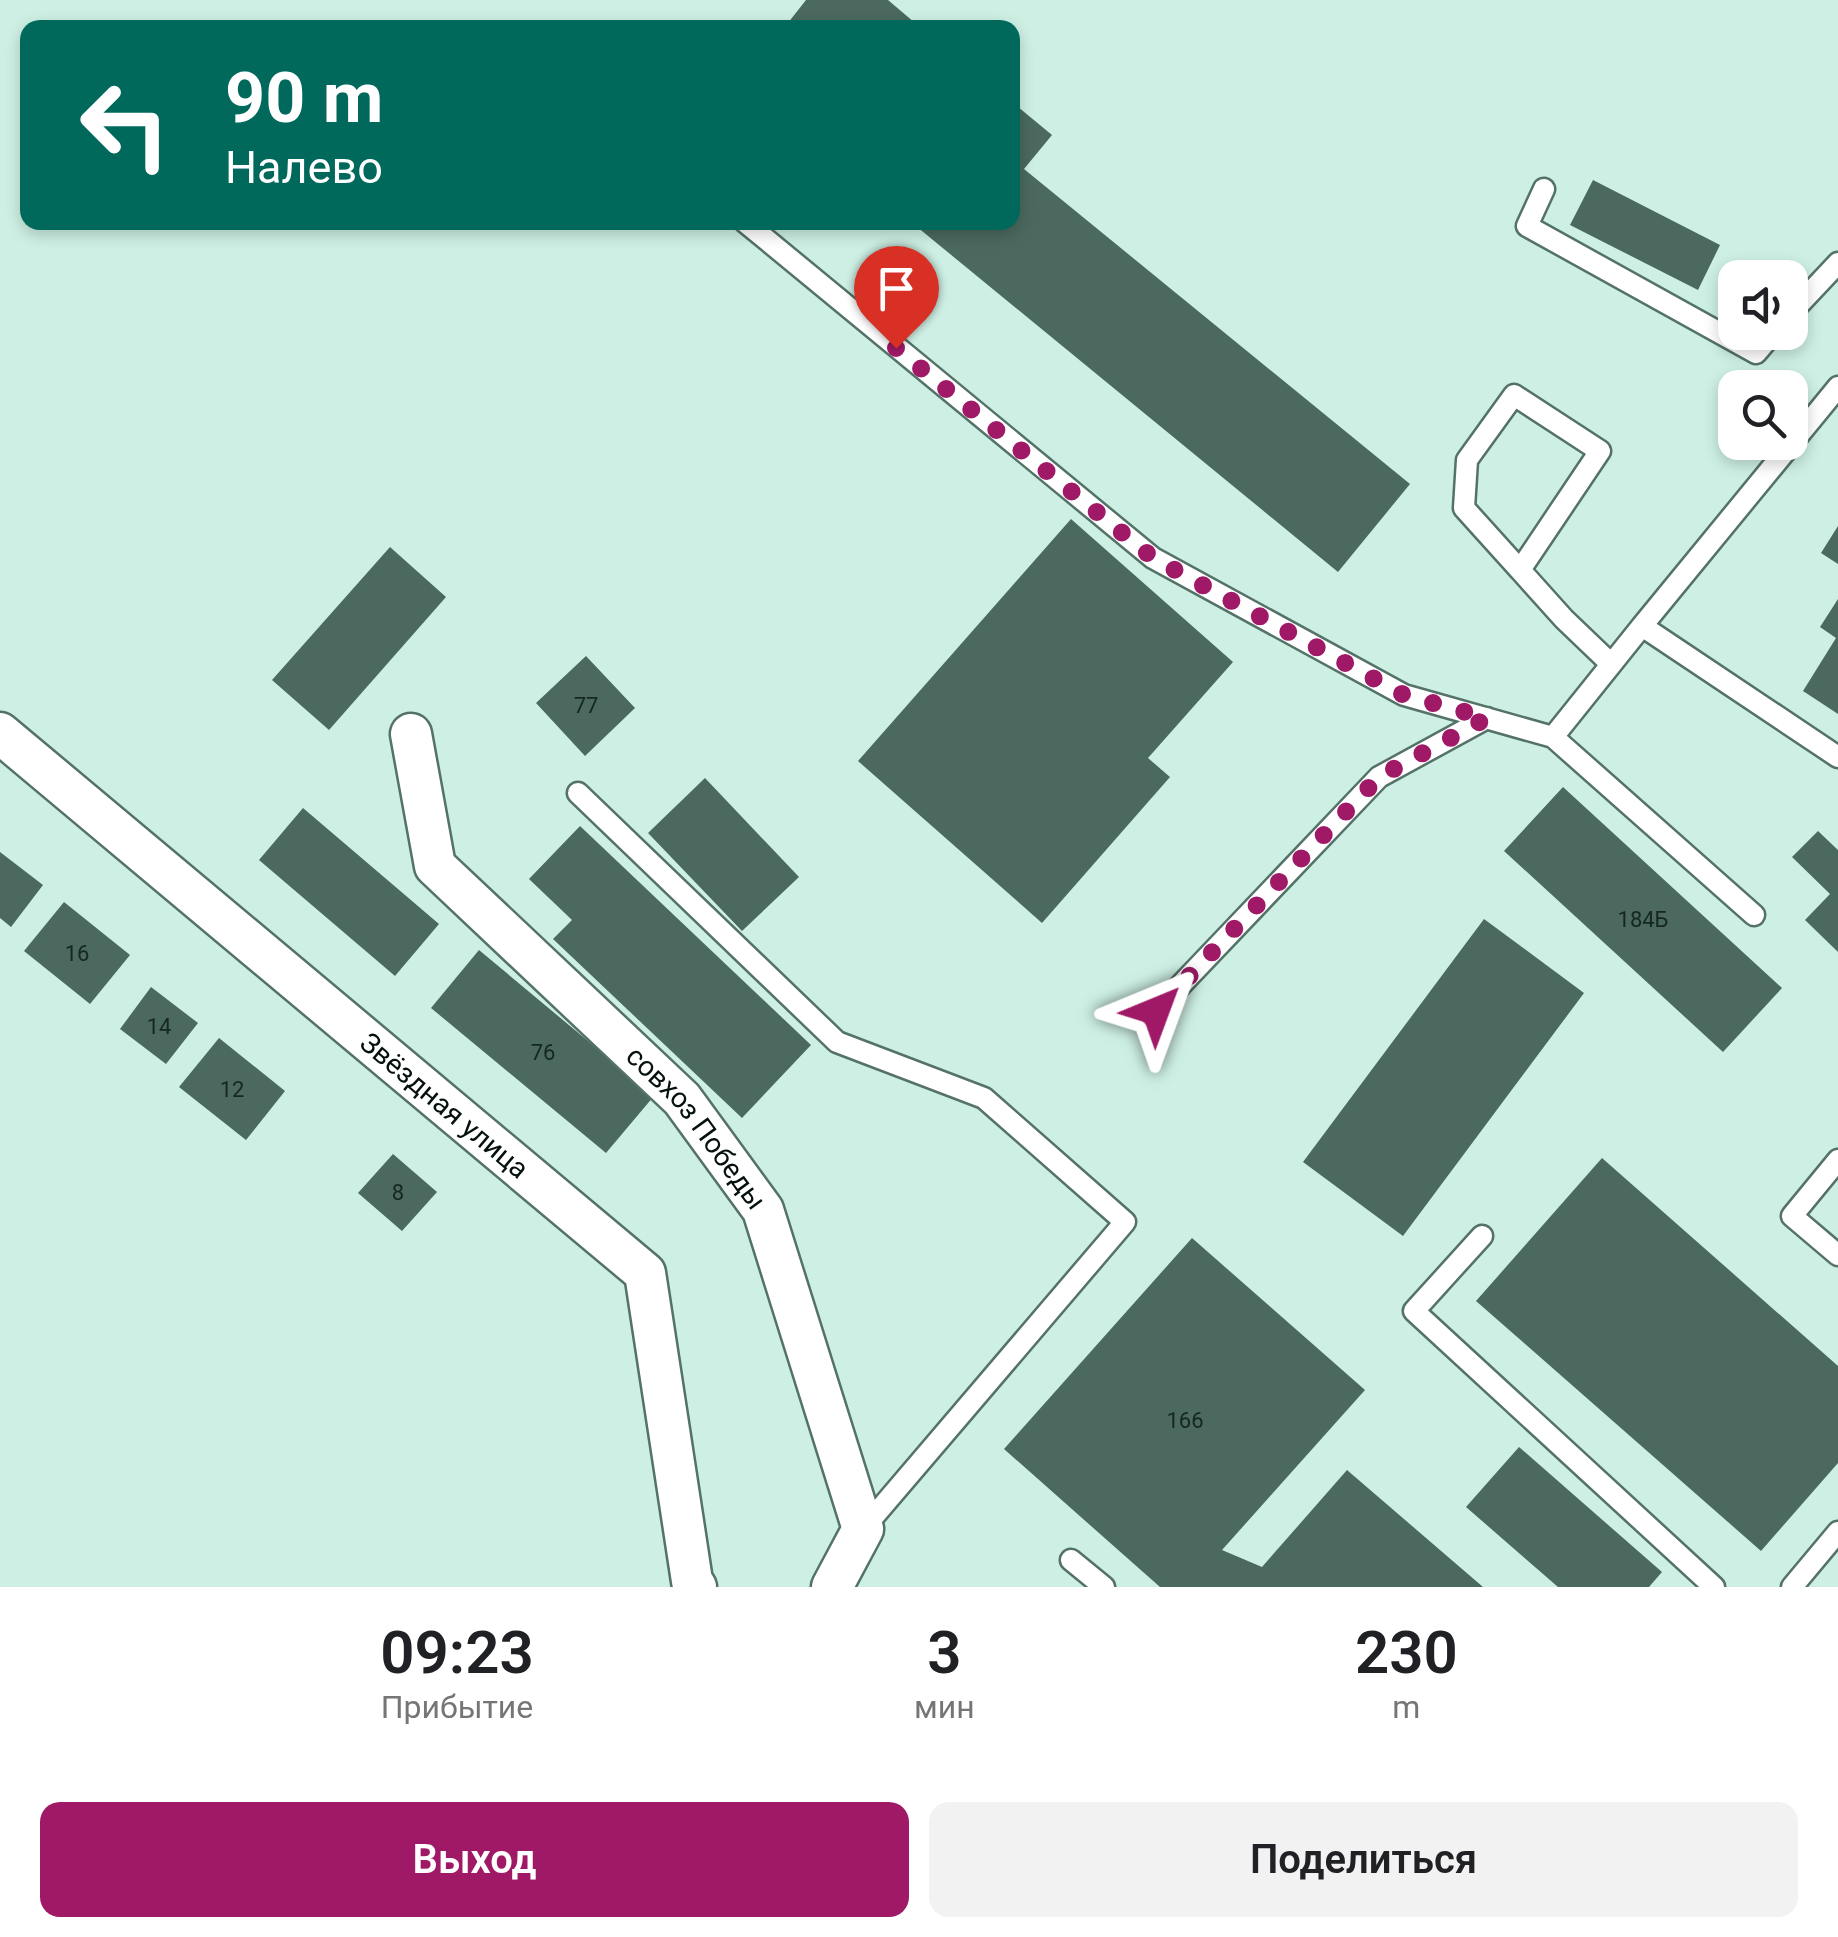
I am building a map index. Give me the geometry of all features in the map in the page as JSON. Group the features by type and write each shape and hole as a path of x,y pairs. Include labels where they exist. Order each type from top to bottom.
{"street":[{"name":"Звёздная улица","path":"0,733 645,1274 696,1587"},
{"name":"совхоз Победы","path":"411,734 435,866 682,1099 763,1210 863,1529"},
{"path":"832,1587 863,1529"}],"lane":[{"path":"1544,189 1527,226 1718,332"},
{"path":"755,230 1153,558 1404,695 1553,736 1754,914"},
{"path":"1808,295 1838,264"},
{"path":"1553,736 1838,387"},
{"path":"1520,570 1600,452 1514,395 1466,460 1464,508 1564,620 1611,664"},
{"path":"1642,626 1838,756"},
{"path":"1156,1011 1379,777 1487,718"},
{"path":"578,793 837,1042 984,1098 1125,1222 863,1529"},
{"path":"1838,1160 1792,1216 1838,1255"},
{"path":"1482,1236 1414,1311 1714,1587"},
{"path":"1792,1587 1838,1532"},
{"path":"1071,1560 1104,1587"}],"building":[{"path":"806,0 888,0 912,20 790,20"},
{"path":"1020,109 1052,135 1024,169 1410,484 1338,572 921,230 1020,230"},
{"path":"1593,180 1720,245 1698,290 1570,225"},
{"path":"1071,519 1233,662 1148,758 1170,777 1042,923 858,761"},
{"path":"1838,526 1838,564 1821,553"},
{"path":"390,547 446,597 329,730 272,680"},
{"path":"1838,599 1838,714 1803,691 1836,638 1820,627"},
{"path":"586,656 635,708 585,756 536,703"},
{"path":"705,778 799,877 742,931 648,833"},
{"path":"1563,787 1782,988 1723,1052 1504,851"},
{"path":"303,808 439,924 395,976 259,860"},
{"path":"580,826 811,1045 742,1118 553,939 572,920 529,879"},
{"path":"1818,831 1838,850 1838,952 1805,920 1830,894 1792,857"},
{"path":"0,852 43,885 11,927 0,918"},
{"path":"64,902 130,955 90,1004 24,951"},
{"path":"1484,919 1584,993 1403,1236 1303,1162"},
{"path":"479,950 654,1096 606,1153 431,1008"},
{"path":"151,987 198,1023 166,1064 120,1029"},
{"path":"219,1038 285,1091 246,1140 179,1087"},
{"path":"393,1154 437,1192 402,1231 358,1193"},
{"path":"1602,1158 1838,1366 1838,1463 1761,1551 1476,1301"},
{"path":"1192,1238 1365,1390 1222,1550 1262,1567 1347,1470 1483,1587 1160,1587 1004,1449"},
{"path":"1519,1447 1662,1572 1649,1587 1558,1587 1466,1507"}],"route":[{"path":"896,348 1153,558 1404,695 1487,718 1379,777 1156,1011"}]}
